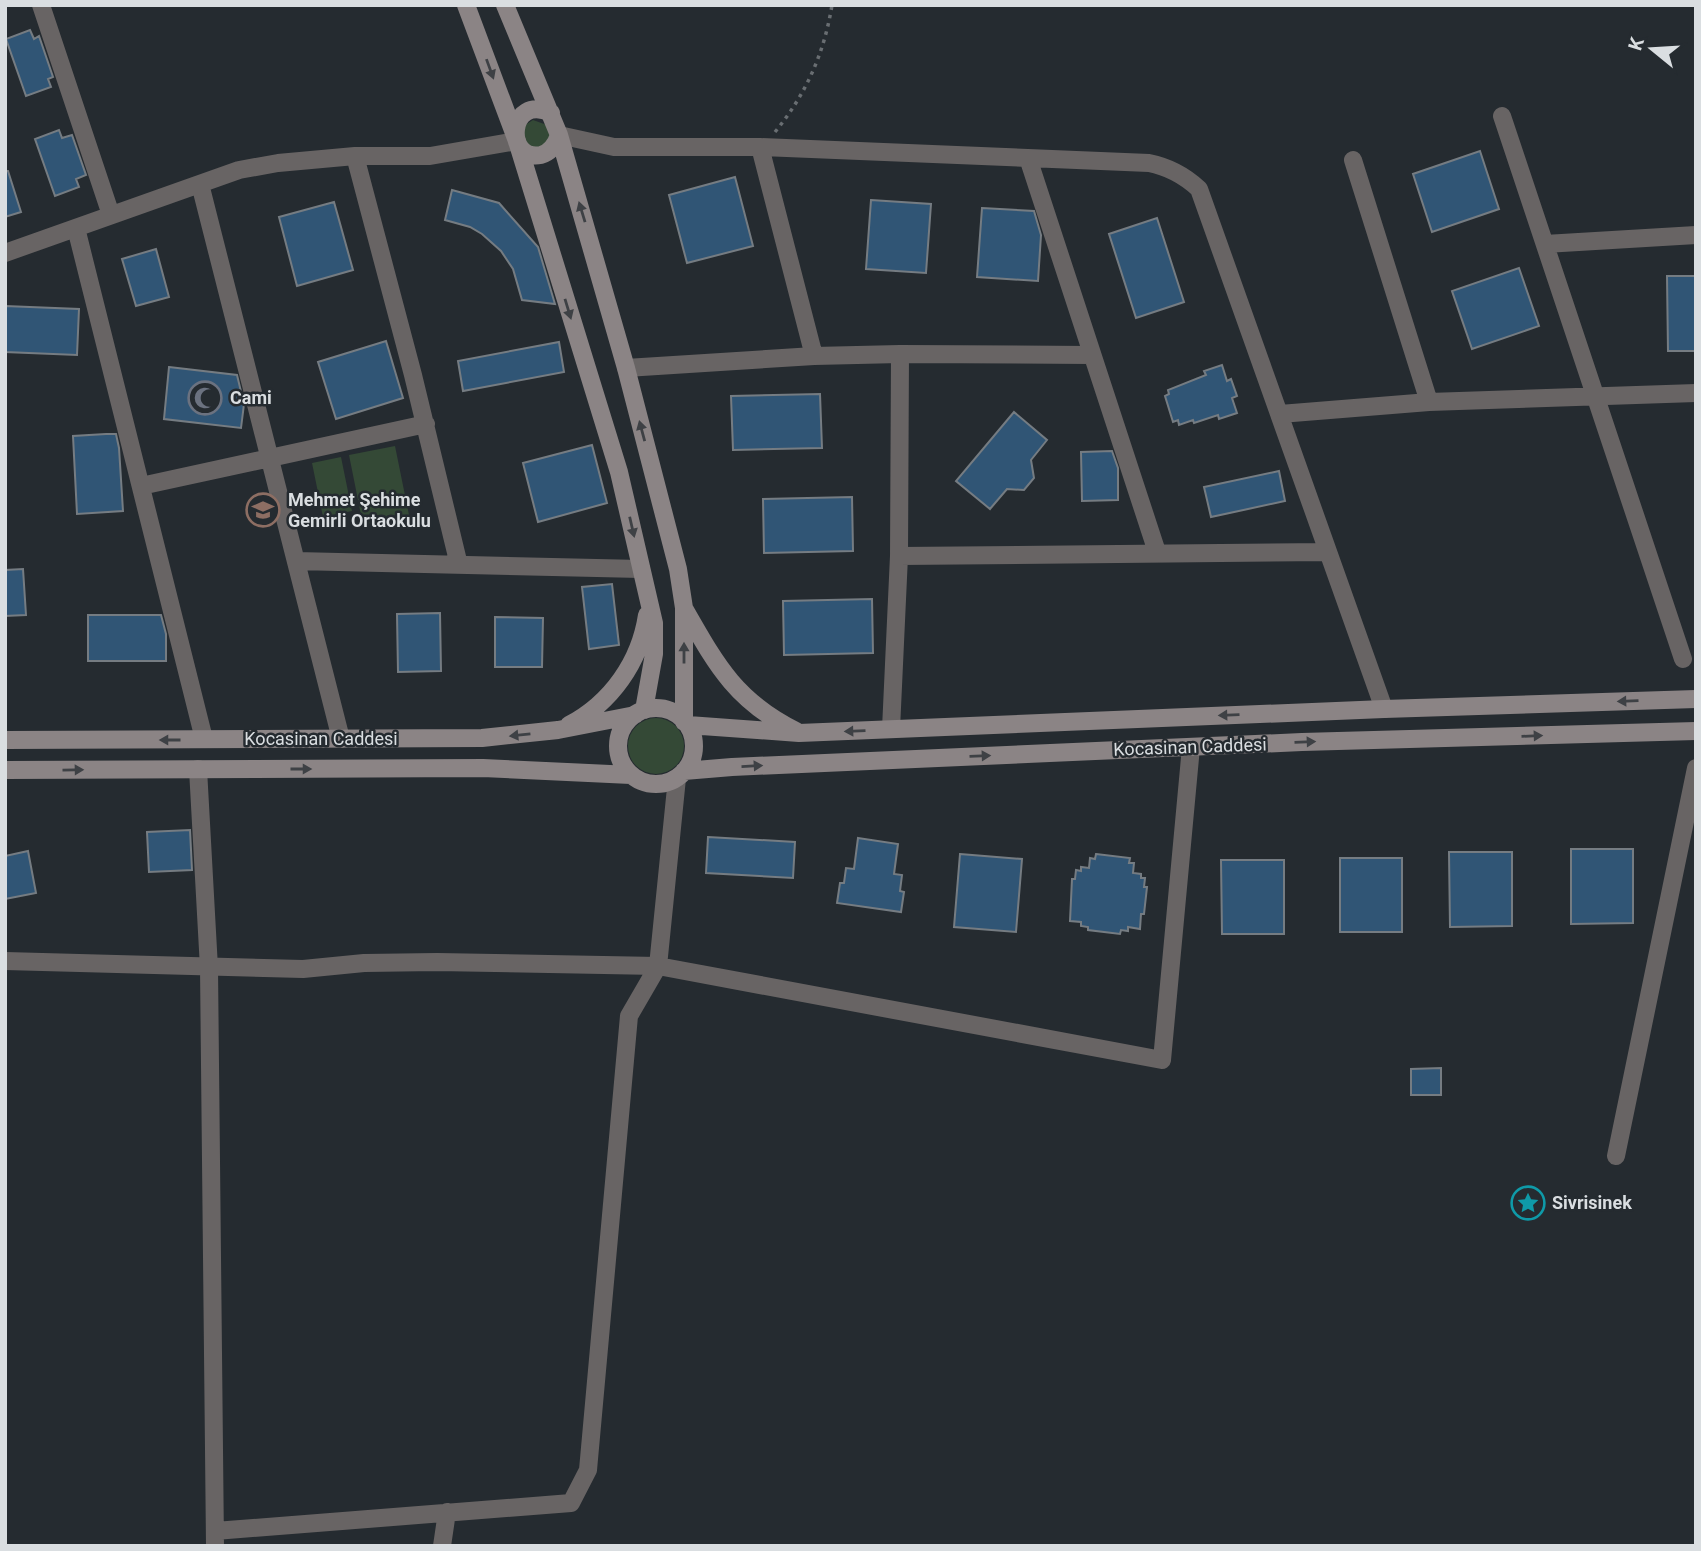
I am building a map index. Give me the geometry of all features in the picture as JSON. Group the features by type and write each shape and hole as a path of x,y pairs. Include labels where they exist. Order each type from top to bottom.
{"main road":[{"path":"466,5 517,141 619,472 649,601 654,638 639,713"},
{"path":"505,5 559,135 678,569 684,608 686,723 694,744 690,763 681,774 668,782 649,783 631,775 620,758 619,739 628,721 639,713 663,709 673,712 686,723"},
{"path":"551,113 537,109 524,114 516,127 517,141 526,152 540,155 553,148 559,135"},
{"path":"558,730 586,716 618,684 634,659 649,601"},
{"path":"684,608 727,679 766,715 799,733"},
{"name":"Kocasinan Caddesi","path":"686,723 799,733 1696,699"},
{"name":"Kocasinan Caddesi","path":"5,740 469,739 558,730 639,713"},
{"name":"Kocasinan Caddesi","path":"681,774 732,767 1191,747 1696,731"},
{"name":"Kocasinan Caddesi","path":"5,770 483,768 631,775"}],"street":[{"path":"41,5 111,215"},
{"path":"1502,116 1683,659"},
{"path":"559,135 614,147 760,147 1028,158 1149,163 1174,170 1199,189 1384,709"},
{"path":"5,253 239,170 303,160 355,156 430,156 517,141"},
{"path":"760,147 814,356"},
{"path":"355,156 426,425 459,565"},
{"path":"1028,158 1157,552"},
{"path":"1353,160 1429,401"},
{"path":"200,184 341,739"},
{"path":"76,228 204,739"},
{"path":"1545,244 1696,235"},
{"path":"891,729 899,556 901,354"},
{"path":"625,368 814,356 1092,355"},
{"path":"1280,414 1429,401 1696,393"},
{"path":"141,486 426,425"},
{"path":"899,556 1328,552"},
{"path":"296,561 641,569"},
{"path":"5,961 303,969 364,963 437,962 657,966 1162,1060 1191,747"},
{"path":"1616,1156 1696,768"},
{"path":"198,769 209,968 215,1538 447,1512 571,1503 588,1470 629,1016 657,966 681,774"},
{"path":"442,1546 447,1512"}],"path":[{"path":"760,147 788,116 810,81 824,44 832,5"}],"green space":[{"path":"533,120 547,125 551,135 544,148 529,148 522,130"},
{"path":"395,446 409,515 363,525 349,455"},
{"path":"341,457 352,511 323,517 312,463"},
{"path":"656,718 667,720 676,726 682,735 682,757 676,766 667,772 656,774 645,772 636,766 630,757 628,746 630,735 636,726 645,720"}],"building":[{"path":"30,30 34,39 39,36 53,77 48,79 51,87 26,96 6,39"},
{"path":"59,130 62,138 72,135 86,175 76,179 79,187 55,196 35,139"},
{"path":"1480,151 1499,209 1432,232 1413,174"},
{"path":"5,171 8,171 21,212 5,217"},
{"path":"735,177 753,246 687,263 669,195"},
{"path":"452,190 499,203 538,247 555,304 522,300 513,269 501,251 470,227 445,220"},
{"path":"871,200 931,204 926,273 866,269"},
{"path":"334,202 353,270 297,286 279,217"},
{"path":"982,208 1034,211 1041,235 1038,281 977,277"},
{"path":"1157,218 1184,302 1136,318 1109,234"},
{"path":"156,249 169,297 136,306 122,259"},
{"path":"1519,268 1539,326 1472,349 1452,291"},
{"path":"1667,276 1696,276 1696,351 1668,351"},
{"path":"5,306 79,309 77,355 5,352"},
{"path":"386,341 403,398 336,419 318,362"},
{"path":"559,342 564,372 463,391 458,361"},
{"path":"1222,365 1227,381 1231,379 1237,396 1232,398 1237,413 1219,419 1218,415 1194,423 1193,420 1179,425 1178,420 1173,422 1165,396 1169,394 1168,390 1206,375 1204,371"},
{"name":"Cami","path":"169,367 237,375 244,404 241,428 164,419"},
{"path":"820,394 822,448 733,450 731,396"},
{"path":"1014,412 1047,440 1031,460 1034,478 1024,490 1007,489 990,509 956,481"},
{"path":"116,434 123,511 77,514 73,436"},
{"path":"592,445 607,503 538,522 523,463"},
{"path":"1112,451 1118,468 1118,500 1082,501 1081,452"},
{"path":"1279,471 1285,501 1211,517 1204,487"},
{"path":"852,497 853,551 764,553 763,499"},
{"path":"23,569 26,615 5,616 5,570"},
{"path":"612,584 619,645 589,649 582,587"},
{"path":"872,599 873,653 784,655 783,601"},
{"path":"440,613 441,671 398,672 397,614"},
{"path":"88,615 161,615 166,634 166,661 88,661"},
{"path":"495,617 543,618 542,667 495,667"},
{"path":"190,830 192,870 149,872 147,832"},
{"path":"708,837 795,842 793,878 706,873"},
{"path":"858,838 898,844 894,874 902,875 900,891 904,892 901,912 837,903 846,868 854,869"},
{"path":"1571,849 1633,849 1633,923 1571,924"},
{"path":"28,851 36,893 5,899 5,856"},
{"path":"1449,852 1512,852 1512,926 1450,927"},
{"path":"960,854 1022,859 1016,932 954,927"},
{"path":"1096,854 1130,858 1129,863 1134,863 1133,873 1141,874 1141,878 1145,878 1144,887 1147,887 1140,929 1128,927 1128,931 1121,930 1120,934 1088,930 1088,927 1081,926 1081,922 1070,921 1072,879 1075,879 1076,870 1081,871 1081,867 1089,868 1090,858 1095,859"},
{"path":"1340,858 1402,858 1402,932 1340,932"},
{"path":"1221,860 1284,860 1284,934 1222,934"},
{"path":"1441,1068 1441,1095 1411,1095 1411,1069"}],"place":[{"name":"Cami","path":"205,398"},
{"name":"Mehmet Şehime Gemirli Ortaokulu","path":"263,510"},
{"name":"Sivrisinek","path":"1528,1203"}]}
